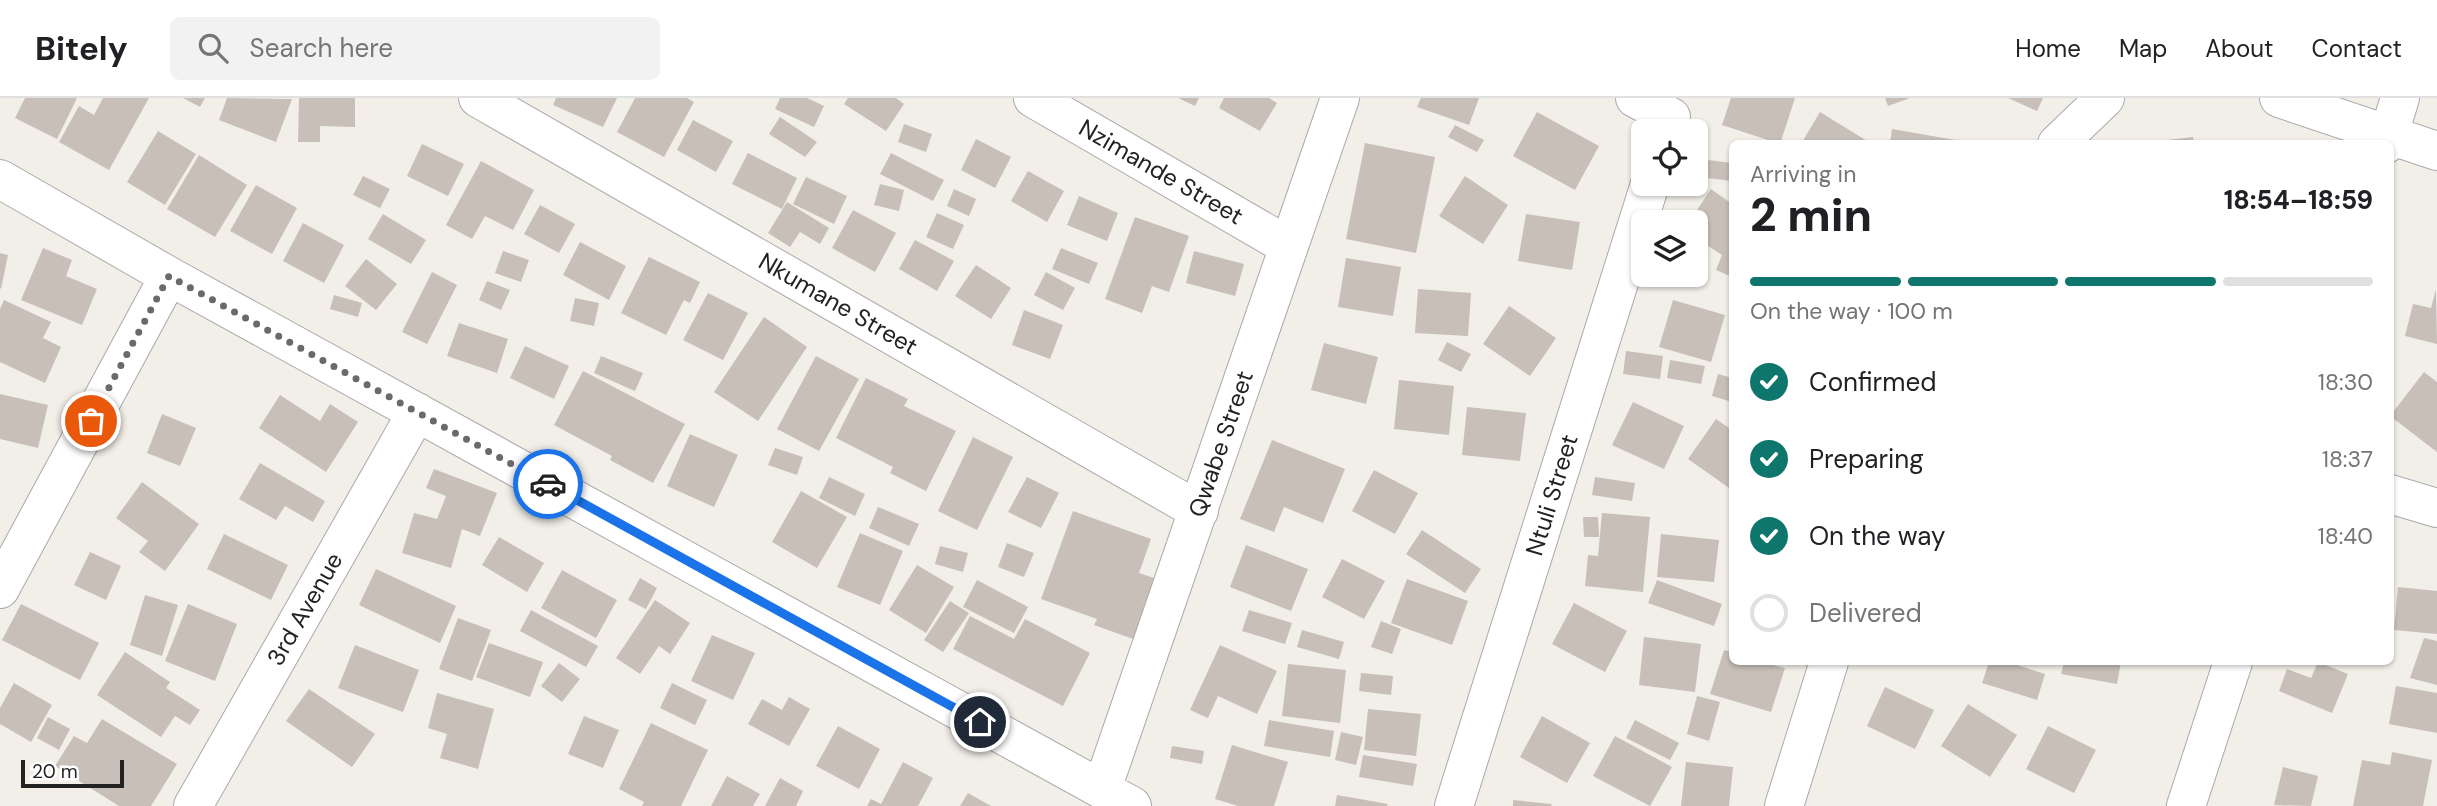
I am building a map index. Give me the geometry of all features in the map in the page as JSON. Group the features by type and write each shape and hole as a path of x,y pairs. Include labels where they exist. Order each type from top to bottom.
{"street":[{"name":"Nkumane Street","path":"478,98 1199,510"},
{"name":"Nzimande Street","path":"1033,98 1288,246"},
{"name":"Qwabe Street","path":"1117,798 1199,510 1340,98"},
{"path":"1635,98 1672,115"},
{"path":"2061,140 2105,98"},
{"path":"2279,98 2387,139 2400,98"},
{"path":"2394,141 2437,151"},
{"path":"0,179 169,276 1117,798"},
{"name":"Ntuli Street","path":"1454,806 1646,196"},
{"path":"0,589 169,276"},
{"name":"3rd Avenue","path":"194,806 417,412"},
{"path":"2394,495 2437,508"},
{"path":"1784,806 1828,665"},
{"path":"2186,806 2232,665"}],"building":[{"path":"25,98 77,98 57,139 15,118"},
{"path":"103,98 149,98 109,170 59,142 79,106 94,115"},
{"path":"183,98 205,98 200,107"},
{"path":"227,98 292,99 276,142 219,120"},
{"path":"299,98 355,98 355,127 320,126 320,142 298,142"},
{"path":"556,98 617,98 603,127 553,105"},
{"path":"635,98 687,98 694,102 664,157 617,132"},
{"path":"780,98 807,98 824,106 814,127 775,109"},
{"path":"848,98 896,98 904,104 886,131 844,104"},
{"path":"1178,98 1199,98 1195,106"},
{"path":"1224,98 1269,98 1277,103 1260,131 1219,108"},
{"path":"1421,98 1479,98 1469,125 1417,107"},
{"path":"1731,98 1795,98 1781,140 1768,140 1722,125"},
{"path":"1885,98 1910,98 1888,106"},
{"path":"2008,98 2043,98 2037,111"},
{"path":"1537,112 1599,146 1575,190 1513,156"},
{"path":"1820,112 1866,140 1803,140"},
{"path":"780,117 817,142 805,157 769,134"},
{"path":"693,120 733,141 716,172 677,150"},
{"path":"904,124 932,134 926,152 898,142"},
{"path":"1455,125 1484,140 1477,152 1448,137"},
{"path":"1892,129 1955,140 1891,140"},
{"path":"158,131 196,154 165,205 127,182"},
{"path":"2193,137 2193,140 2168,140"},
{"path":"976,139 1011,157 995,188 961,170"},
{"path":"1365,143 1435,157 1416,253 1346,239"},
{"path":"422,144 464,164 448,196 407,176"},
{"path":"748,153 797,178 782,209 732,184"},
{"path":"891,153 944,180 933,201 880,174"},
{"path":"199,155 247,185 215,237 167,209"},
{"path":"1708,160 1729,163 1729,181 1708,178"},
{"path":"481,161 534,190 513,230 485,216 472,239 446,225"},
{"path":"1028,171 1064,191 1047,222 1011,201"},
{"path":"363,176 390,189 380,208 353,195"},
{"path":"1465,176 1508,205 1483,244 1439,216"},
{"path":"806,177 847,196 834,224 793,204"},
{"path":"880,184 904,190 899,211 874,205"},
{"path":"256,185 297,208 272,254 230,231"},
{"path":"954,189 976,199 969,216 947,206"},
{"path":"1711,189 1729,202 1729,276 1716,270 1722,255 1708,246 1708,210 1697,210"},
{"path":"1079,196 1118,213 1107,241 1067,225"},
{"path":"787,202 829,228 820,244 800,232 790,247 768,233"},
{"path":"540,205 575,224 559,253 524,234"},
{"path":"853,210 896,233 875,272 832,248"},
{"path":"937,213 964,225 953,249 926,237"},
{"path":"383,214 426,240 411,264 368,239"},
{"path":"1526,214 1580,222 1572,270 1518,261"},
{"path":"1135,217 1189,236 1169,292 1152,286 1142,313 1105,299"},
{"path":"303,223 344,245 324,283 283,261"},
{"path":"915,240 954,261 937,291 899,269"},
{"path":"580,242 626,266 609,300 563,275"},
{"path":"43,248 72,260 66,276 97,289 82,325 21,300"},
{"path":"1061,248 1098,263 1089,284 1052,269"},
{"path":"503,251 529,260 521,282 495,273"},
{"path":"1194,251 1244,264 1235,296 1186,283"},
{"path":"0,253 8,255 1,289 0,288"},
{"path":"649,257 700,282 690,303 684,300 666,335 621,313"},
{"path":"1346,258 1401,267 1393,316 1338,307"},
{"path":"366,259 397,284 376,310 345,286"},
{"path":"976,265 1011,288 991,319 955,296"},
{"path":"432,272 457,285 427,344 402,332"},
{"path":"1046,272 1075,288 1063,310 1034,295"},
{"path":"487,281 510,290 501,310 479,300"},
{"path":"1418,289 1471,293 1468,336 1415,333"},
{"path":"2436,289 2437,344 2405,336 2413,304 2431,308"},
{"path":"708,293 748,313 723,360 683,340"},
{"path":"334,295 362,303 358,317 330,309"},
{"path":"575,298 599,303 594,326 570,321"},
{"path":"4,300 51,322 43,338 61,347 45,383 0,362 0,309"},
{"path":"1673,300 1725,315 1711,362 1659,347"},
{"path":"1509,306 1556,338 1530,376 1483,344"},
{"path":"1024,310 1063,325 1050,359 1012,345"},
{"path":"764,317 807,347 758,421 714,392"},
{"path":"459,323 508,339 497,373 447,356"},
{"path":"1447,342 1471,354 1461,372 1438,360"},
{"path":"1324,343 1378,357 1366,404 1311,390"},
{"path":"525,346 569,366 554,399 510,378"},
{"path":"1626,351 1663,356 1660,379 1623,374"},
{"path":"601,356 643,373 635,391 594,373"},
{"path":"816,356 859,379 819,451 777,429"},
{"path":"1670,360 1705,366 1701,384 1667,378"},
{"path":"583,371 685,424 653,483 610,460 612,456 554,425"},
{"path":"2424,372 2437,382 2437,452 2394,419 2394,411"},
{"path":"1718,374 1729,377 1729,401 1712,396"},
{"path":"866,378 908,399 904,406 956,431 926,491 890,473 893,467 836,438"},
{"path":"1399,380 1454,386 1449,435 1394,429"},
{"path":"0,394 48,405 38,448 0,439"},
{"path":"280,395 320,421 330,404 358,422 326,472 259,428"},
{"path":"1633,402 1684,426 1664,469 1612,445"},
{"path":"1467,407 1526,413 1520,461 1462,455"},
{"path":"162,414 196,428 180,466 147,453"},
{"path":"1716,419 1729,428 1729,488 1688,459"},
{"path":"690,434 738,455 714,507 667,486"},
{"path":"973,437 1013,457 977,530 938,511"},
{"path":"1272,440 1345,469 1323,523 1284,507 1274,532 1240,519"},
{"path":"775,448 803,457 797,475 768,465"},
{"path":"260,463 325,501 313,522 285,506 276,520 239,499"},
{"path":"434,469 497,493 480,536 462,529 451,568 402,553 414,513 437,519 446,496 426,488"},
{"path":"1374,470 1418,493 1395,534 1352,511"},
{"path":"829,477 865,494 855,516 819,498"},
{"path":"1027,477 1059,493 1041,528 1008,512"},
{"path":"1595,477 1635,483 1632,501 1592,495"},
{"path":"142,482 199,524 165,571 139,552 148,541 116,518"},
{"path":"801,491 847,517 817,568 772,542"},
{"path":"878,507 919,524 909,546 869,528"},
{"path":"1073,511 1151,539 1139,573 1157,579 1136,640 1094,625 1097,619 1041,599"},
{"path":"1602,513 1650,517 1643,592 1585,586 1588,555 1598,556"},
{"path":"1583,517 1598,517 1599,537 1584,537"},
{"path":"1422,530 1481,569 1465,593 1406,554"},
{"path":"860,533 903,551 880,605 837,587"},
{"path":"224,534 288,565 271,600 207,569"},
{"path":"1661,534 1719,540 1714,582 1657,577"},
{"path":"499,537 544,563 527,592 482,565"},
{"path":"1007,543 1034,553 1024,577 998,567"},
{"path":"1246,545 1308,569 1291,611 1230,587"},
{"path":"940,546 968,553 963,572 935,564"},
{"path":"90,552 121,566 106,600 74,585"},
{"path":"1342,559 1385,581 1364,619 1322,597"},
{"path":"917,565 954,587 926,633 889,610"},
{"path":"376,569 456,606 440,643 359,605"},
{"path":"562,570 617,600 596,638 541,608"},
{"path":"640,578 657,588 646,609 628,600"},
{"path":"1407,579 1468,601 1452,645 1391,623"},
{"path":"977,580 1028,607 1014,633 963,607"},
{"path":"1657,580 1722,604 1714,626 1648,603"},
{"path":"2398,587 2437,591 2437,634 2394,630"},
{"path":"145,595 178,605 162,656 130,645"},
{"path":"655,600 690,623 670,654 659,646 640,674 616,658"},
{"path":"950,601 969,613 943,652 924,640"},
{"path":"1574,603 1627,631 1605,672 1552,644"},
{"path":"21,604 99,643 80,680 2,640"},
{"path":"188,604 237,624 215,681 165,661"},
{"path":"531,610 598,646 586,667 520,631"},
{"path":"1249,610 1292,623 1285,644 1242,631"},
{"path":"970,616 1014,639 1025,619 1090,653 1063,706 953,649"},
{"path":"458,618 491,630 472,681 439,669"},
{"path":"1381,621 1401,629 1392,654 1371,647"},
{"path":"1302,630 1344,642 1339,659 1297,647"},
{"path":"712,635 755,653 733,700 691,681"},
{"path":"1644,637 1701,644 1695,692 1639,685"},
{"path":"2424,638 2437,641 2437,685 2410,678"},
{"path":"489,643 543,662 530,697 476,677"},
{"path":"355,645 419,670 403,712 338,688"},
{"path":"1220,645 1277,671 1257,714 1218,696 1208,718 1190,710"},
{"path":"1724,650 1729,651 1729,665 1774,665 1785,668 1771,712 1710,694"},
{"path":"125,652 170,682 166,688 200,710 190,725 175,716 161,737 97,695"},
{"path":"559,663 580,679 562,702 541,686"},
{"path":"1288,664 1346,670 1340,723 1282,716"},
{"path":"1988,665 2017,665 2045,674 2037,700 1982,683"},
{"path":"2063,665 2120,665 2117,684 2061,674"},
{"path":"2317,665 2326,665 2348,674 2332,713 2279,691 2287,669 2311,678"},
{"path":"1361,673 1393,676 1391,695 1359,691"},
{"path":"14,683 52,705 31,742 0,724 0,708"},
{"path":"672,683 707,700 695,725 660,708"},
{"path":"2396,686 2437,693 2437,733 2389,724"},
{"path":"1885,687 1934,710 1915,749 1867,726"},
{"path":"309,689 375,734 352,767 286,721"},
{"path":"437,693 494,709 478,769 440,758 447,734 428,728"},
{"path":"1697,696 1720,702 1709,741 1687,734"},
{"path":"789,697 810,709 789,746 748,724 762,699 782,710"},
{"path":"1968,704 2017,735 1990,777 1941,746"},
{"path":"1368,709 1421,714 1416,756 1364,750"},
{"path":"584,716 619,730 603,768 568,754"},
{"path":"1542,716 1590,743 1567,783 1520,757"},
{"path":"48,717 70,729 59,750 37,738"},
{"path":"102,719 177,764 151,806 119,806 55,766 74,736 87,743"},
{"path":"1269,720 1334,731 1330,757 1264,746"},
{"path":"1635,720 1679,743 1670,760 1626,738"},
{"path":"651,723 708,750 681,806 642,806 644,802 619,789"},
{"path":"838,726 880,749 859,789 816,766"},
{"path":"2048,726 2096,750 2074,793 2026,769"},
{"path":"1341,732 1363,737 1356,765 1335,760"},
{"path":"1615,736 1672,767 1650,806 1593,776"},
{"path":"1232,745 1288,762 1274,806 1238,806 1215,799"},
{"path":"1172,746 1204,751 1202,764 1170,758"},
{"path":"2392,752 2432,760 2423,806 2353,806 2362,760 2390,765"},
{"path":"1363,755 1417,764 1413,786 1359,777"},
{"path":"903,762 933,778 918,806 867,806 871,799 881,804"},
{"path":"1686,762 1733,767 1729,806 1681,806"},
{"path":"2283,767 2318,776 2311,806 2274,805"},
{"path":"727,776 760,794 753,806 711,806"},
{"path":"780,778 803,791 796,806 765,806"},
{"path":"968,793 991,806 960,806"},
{"path":"1337,795 1388,804 1335,806"},
{"path":"1513,800 1552,804 1513,806"}],"way so far":[{"path":"91,421 169,276 548,484"}],"route":[{"path":"548,484 980,722"}]}
